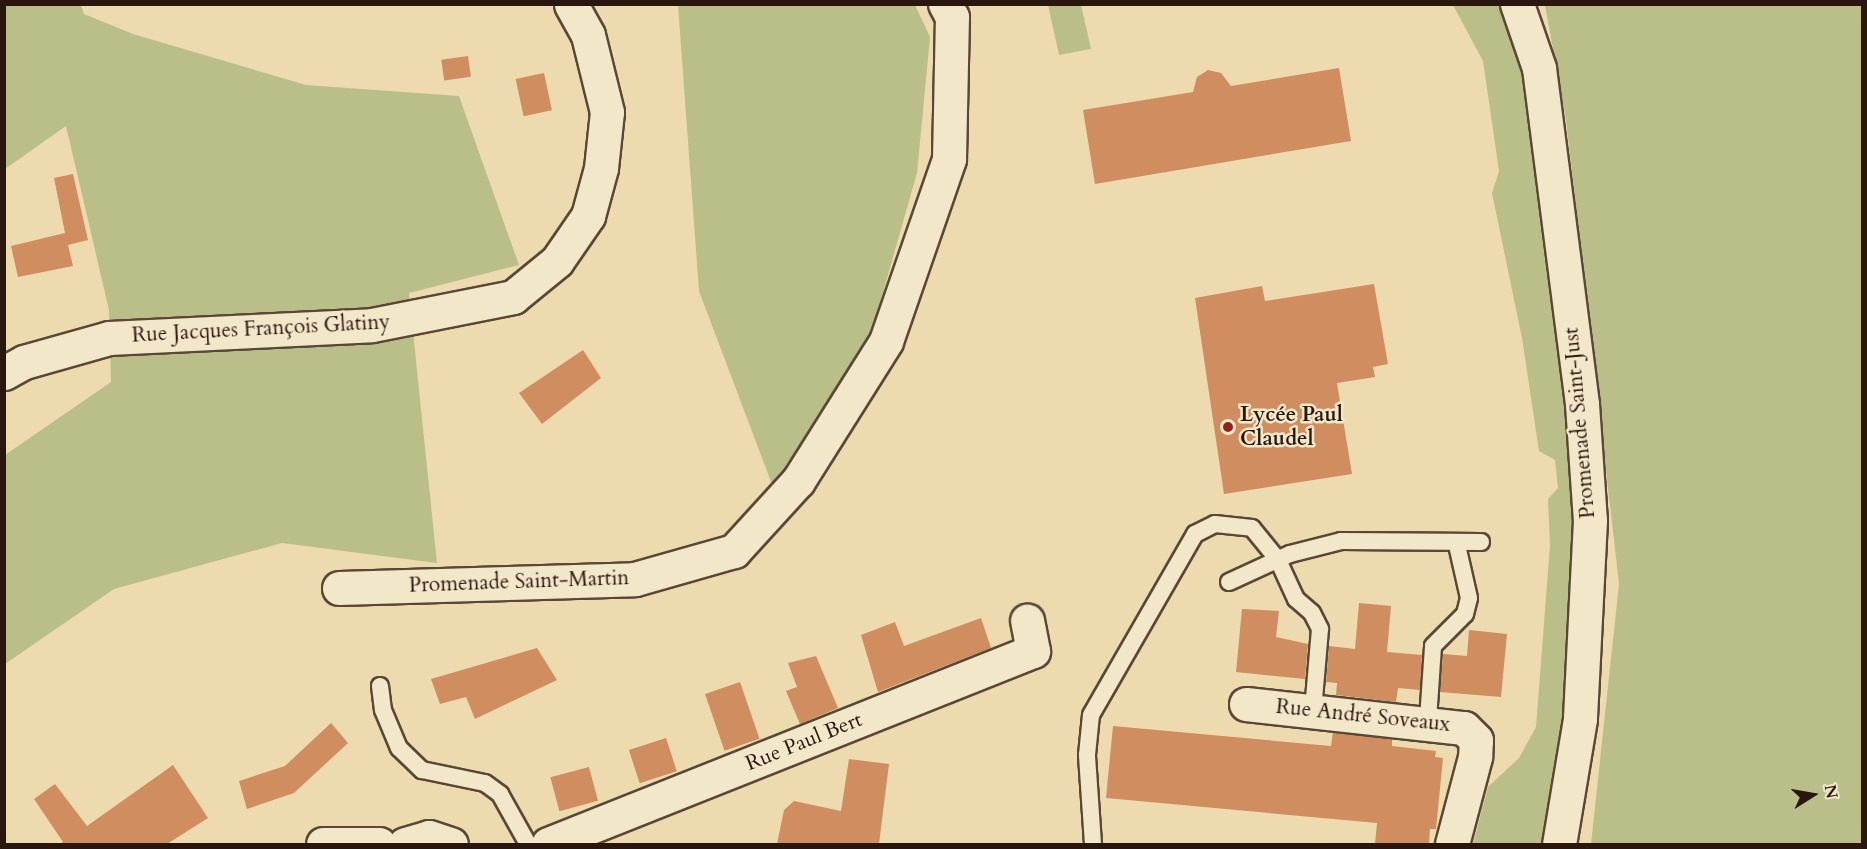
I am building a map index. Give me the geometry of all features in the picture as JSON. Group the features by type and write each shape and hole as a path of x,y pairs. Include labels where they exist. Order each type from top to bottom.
{"street":[{"name":"Rue Jacques François Glatiny","path":"4,373 24,362 109,338 372,325 513,297 563,252 588,216 601,168 607,112 588,35 571,4"},
{"name":"Promenade Saint-Martin","path":"339,588 635,579 734,551 798,481 886,340 949,159 952,17 945,4"},
{"name":"Promenade Saint-Just","path":"1517,4 1539,68 1582,404 1590,520 1580,719 1559,844"},
{"name":"Rue Paul Bert","path":"548,844 1033,651 1027,621"},
{"name":"Rue André Soveaux","path":"1246,704 1428,720 1464,728 1476,740 1452,844"},
{"path":"405,844 429,837 452,844"},
{"path":"323,844 380,844"}],"lane":[{"path":"1093,844 1087,755 1091,715 1195,534 1215,524 1252,528 1278,560 1296,599 1312,613 1320,629 1313,710"},
{"path":"1229,582 1278,560 1341,541 1457,545 1481,542"},
{"path":"1428,720 1433,646 1465,614 1469,598 1457,545"},
{"path":"380,686 382,710 399,748 422,770 485,783 500,794 528,844"}],"green space":[{"path":"5,5 81,5 84,14 133,34 306,85 459,96 519,265 409,293 437,563 282,543 114,589 5,664 5,455 111,382 109,310 66,126 5,169"},
{"path":"678,5 915,5 930,37 917,173 870,338 773,487 699,291"},
{"path":"1048,5 1081,5 1091,49 1059,55"},
{"path":"1453,5 1506,5 1532,82 1585,526 1551,844 1473,844 1488,787 1519,758 1536,727 1550,545 1548,499 1558,488 1555,460 1539,451 1522,338 1492,193 1499,171 1483,61"},
{"path":"1545,5 1862,5 1862,844 1591,844 1619,584 1566,120"}],"building":[{"path":"468,56 471,77 444,81 441,60"},
{"path":"1339,68 1351,141 1095,184 1083,110 1193,92 1197,77 1208,70 1221,73 1231,86"},
{"path":"544,73 552,110 524,116 516,79"},
{"path":"73,174 88,240 68,245 73,266 18,277 11,246 65,233 54,178"},
{"path":"1374,284 1388,364 1373,367 1375,377 1337,383 1352,474 1224,494 1195,298 1262,286 1265,301"},
{"path":"583,350 601,378 542,424 519,393"},
{"path":"1359,603 1391,606 1387,652 1422,655 1420,690 1398,688 1396,702 1336,695 1337,683 1326,682 1329,646 1355,649"},
{"path":"1242,609 1279,611 1276,637 1308,644 1305,679 1236,672"},
{"path":"981,618 991,648 878,692 861,635 895,622 904,646"},
{"path":"1469,630 1507,634 1501,697 1440,692 1443,654 1467,656"},
{"path":"537,648 557,680 475,719 466,697 440,704 431,679"},
{"path":"816,656 838,708 800,724 786,691 797,687 788,663"},
{"path":"740,682 760,739 725,751 705,694"},
{"path":"331,723 348,743 294,793 247,809 239,781 285,766"},
{"path":"1113,726 1331,746 1333,732 1392,739 1392,746 1436,751 1435,757 1443,758 1436,829 1430,829 1429,844 1375,844 1377,823 1106,798"},
{"path":"666,738 677,771 640,783 629,750"},
{"path":"849,759 889,764 879,844 777,844 784,810 794,801 841,811"},
{"path":"173,765 208,818 167,844 60,844 63,842 34,799 55,784 87,826"},
{"path":"589,767 598,801 559,811 550,777"}],"place":[{"name":"Lycée Paul Claudel","path":"1228,427"}]}
